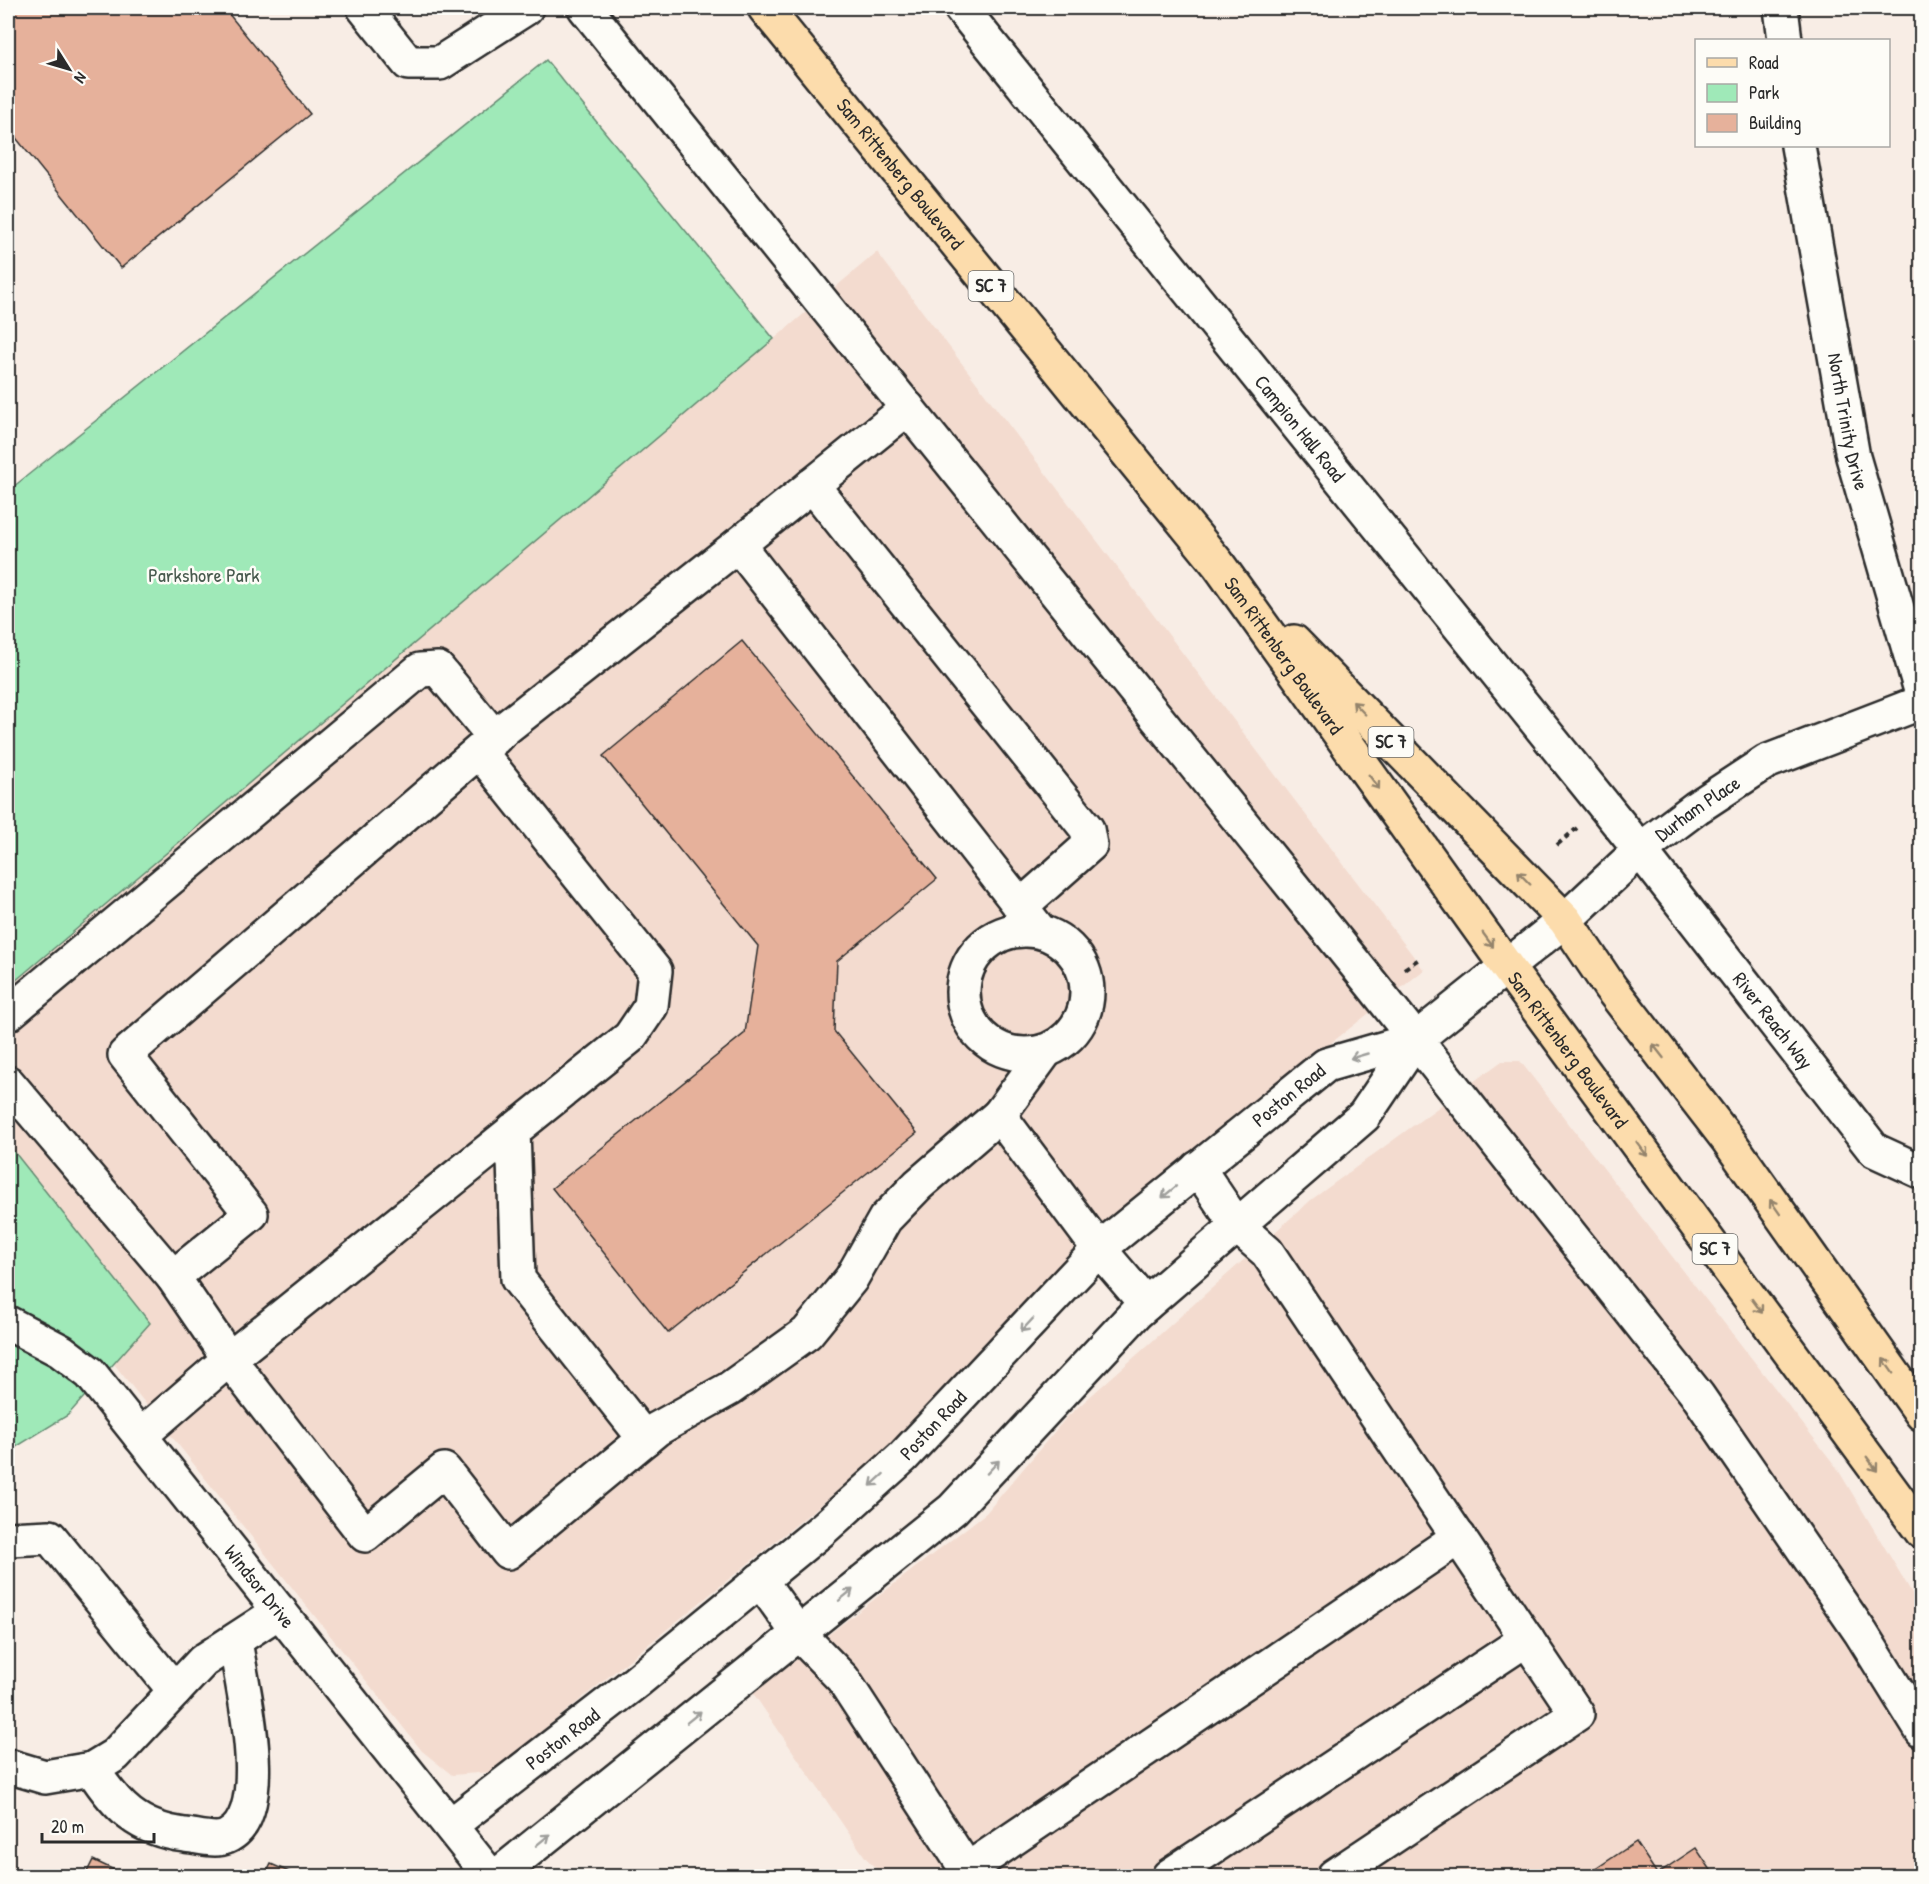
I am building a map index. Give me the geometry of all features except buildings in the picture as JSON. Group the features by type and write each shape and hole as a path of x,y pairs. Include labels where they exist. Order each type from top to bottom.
{"main road":[{"name":"Sam Rittenberg Boulevard","path":"765,8 1218,564 1507,967 1922,1532"},
{"name":"Sam Rittenberg Boulevard","path":"1218,564 1565,920 1610,987 1728,1140 1922,1414"}],"street":[{"path":"364,8 408,63 440,63 526,8"},
{"path":"585,8 1416,1039 1698,1396 1861,1633 1922,1731"},
{"name":"Campion Hall Road","path":"961,8 1640,850"},
{"path":"1781,8 1785,39"},
{"name":"North Trinity Drive","path":"1798,147 1853,457 1922,694"},
{"path":"173,1277 251,1214 125,1055 487,744 908,408"},
{"path":"738,545 1029,919 1073,951 1084,969 1088,989 1086,1009 1077,1028 1063,1042 1045,1052 1024,1055 1003,1051 985,1041 971,1025 964,1006 963,985 969,965 981,948 998,936 1018,930 1029,919 1090,845 1087,829 812,485"},
{"path":"8,1014 420,670 438,669 487,744 655,971 651,1006 630,1037 229,1359 140,1436"},
{"name":"Durham Place","path":"1507,967 1565,920 1640,850 1696,808 1766,762 1922,702"},
{"name":"River Reach Way","path":"1640,850 1874,1150 1922,1172"},
{"name":"Poston Road","path":"497,1876 953,1509 1146,1304 1364,1116 1416,1039 1507,967"},
{"name":"Poston Road","path":"451,1825 636,1682 760,1580 903,1457 1099,1249 1198,1168 1326,1065 1416,1039"},
{"path":"8,1083 173,1277 229,1359 365,1535 444,1470 508,1552 657,1429 729,1389 807,1333 851,1279 885,1219 918,1185 999,1115 1045,1052"},
{"path":"999,1115 1099,1249 1146,1304"},
{"path":"513,1130 518,1279 645,1439"},
{"path":"1198,1168 1237,1226 1267,1252 1577,1714 1334,1876"},
{"name":"Windsor Drive","path":"8,1323 61,1351 90,1373 490,1876"},
{"path":"8,1539 50,1537 175,1690"},
{"path":"760,1580 798,1633 843,1679 969,1874 1460,1537"},
{"path":"8,1766 45,1777 92,1768 115,1755 202,1661 280,1611"},
{"path":"1168,1876 1527,1639"},
{"path":"92,1768 112,1799 133,1819 167,1833 224,1838 238,1829 248,1811 254,1779 235,1641"}],"path":[{"path":"1401,972 1419,959"}],"shaded area":[{"path":"877,252 1424,970 1148,1187 1052,1288 892,1447 491,1772 452,1775 422,1751 114,1364 150,1323 8,1144 8,987"},
{"path":"1502,1061 1520,1061 1837,1468 1921,1608 1921,1876 883,1876 865,1857 753,1693 986,1513 1066,1418 1311,1200"}],"green space":[{"name":"Parkshore Park","path":"546,60 774,339 8,987 8,491"},
{"path":"8,1144 150,1323 68,1415 8,1452"}]}
